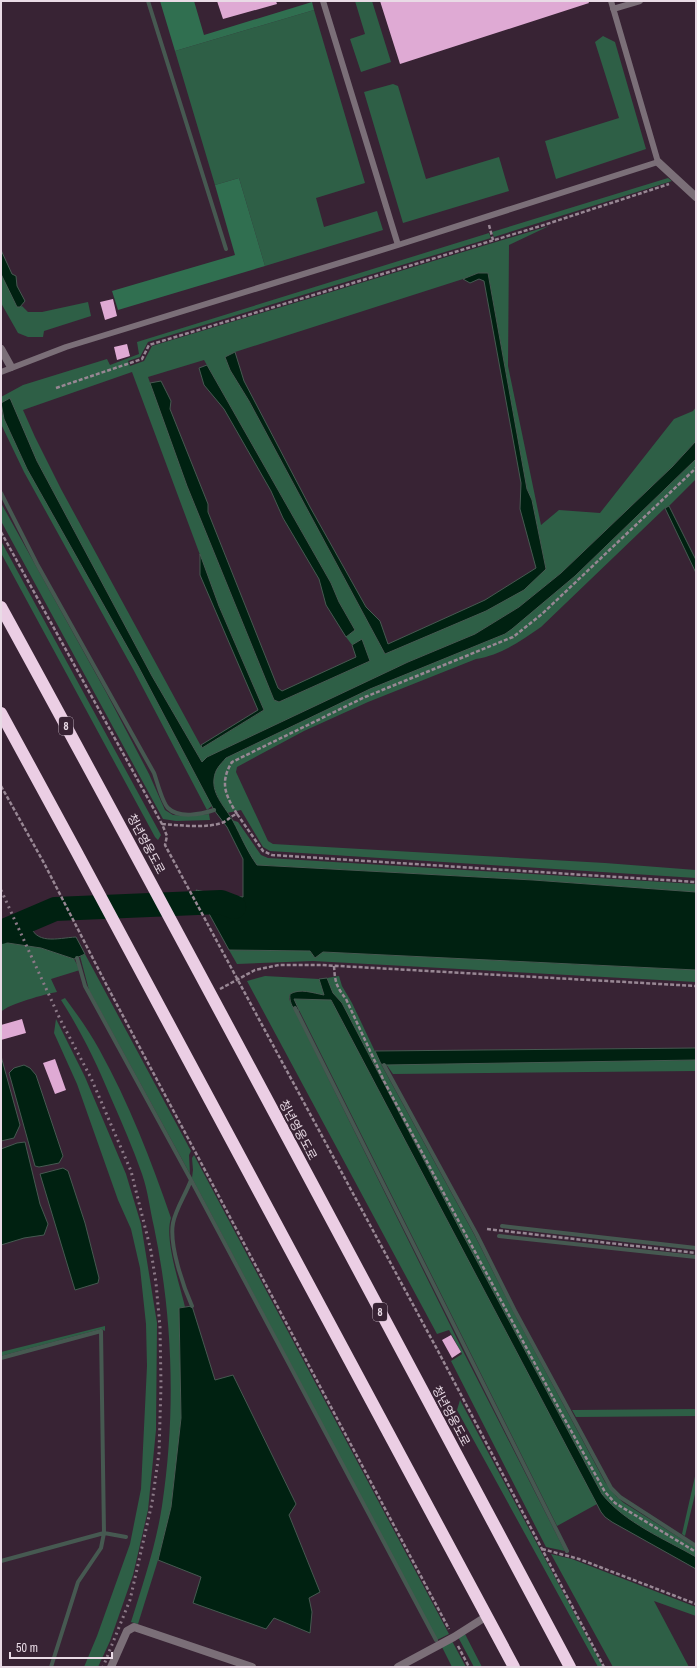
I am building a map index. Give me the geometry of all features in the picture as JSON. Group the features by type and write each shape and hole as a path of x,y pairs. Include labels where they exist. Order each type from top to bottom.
{"highway":[{"name":"청년영웅도로","path":"1,607 132,845 190,957 570,1667"},
{"path":"1,713 514,1667"}],"street":[{"path":"658,162 696,197"},
{"path":"1,349 11,367"},
{"path":"398,1667 454,1637 487,1616"},
{"path":"111,1667 127,1631 134,1627 252,1667"}],"lane":[{"path":"323,1 398,245"},
{"path":"1,372 66,347 398,245 658,162 611,1"},
{"path":"613,9 640,1"}],"path":[{"path":"56,388 142,359 149,345 493,240 679,181"},
{"path":"487,217 493,240"},
{"path":"696,468 542,614 513,637 365,697 232,762 226,771 225,785 227,797 237,814 264,851 272,855 696,882"},
{"path":"1,532 162,824 168,836 165,845 438,1351 604,1667"},
{"path":"1,786 44,863 106,984 470,1667"},
{"path":"162,824 207,826 224,822 231,816 237,814"},
{"path":"210,994 255,970 279,965 334,966 696,986"},
{"path":"334,966 335,982 338,989 346,999 384,1081 564,1418 606,1492 615,1503 696,1552"},
{"path":"487,1229 696,1252"},
{"path":"542,1548 580,1559 696,1604"}],"shaded area":[{"path":"355,1 372,1 391,62 361,72 350,39 365,34"},
{"path":"314,10 365,183 316,198 324,227 377,211 383,230 265,266 239,178 215,185 175,51"},
{"path":"603,36 615,42 646,149 556,179 545,141 619,118 595,42"},
{"path":"393,84 398,86 426,179 499,157 509,191 403,223 364,92"},
{"path":"668,178 672,181 494,237 492,232"},
{"path":"549,226 509,245 508,366 541,525 559,510 600,513 674,419 693,411 696,407 696,441 672,467 561,573 519,607 475,634 408,662 202,762 152,676 37,461 10,399 1,403 1,397 23,385 107,359 110,365 139,354 137,342 489,233 491,238 148,342 140,357 128,361 130,366 144,361 152,346","holes":["478,273 488,273 527,489 532,500 546,569 385,654 249,401 230,370 225,357 235,352","204,360 331,583 339,602 355,630 346,637 352,645 361,640 370,661 279,702 274,700 187,486 148,377","132,372 219,606 264,710 202,748 61,489 23,410"]},
{"path":"1,250 12,274 16,276 17,286 25,301 20,307 17,307 1,274"},
{"path":"478,273 488,273 527,489 532,500 546,569 524,590 486,611 385,654 249,401 230,370 225,357 235,352 244,381 310,507 366,607 380,621 388,644 485,600 536,568 520,509 521,483 484,281 479,279 470,283 463,279"},
{"path":"1,274 17,306 22,306 28,312 42,312 88,302 91,316 44,331 43,337 28,337 18,333 1,303"},
{"path":"207,365 331,583 339,602 355,630 346,637 326,605 319,579 283,518 271,491 224,409 204,385 199,368"},
{"path":"161,381 171,401 170,409 208,504 208,512 278,688 282,691 356,657 352,645 362,639 370,661 279,702 274,700 187,486 150,383"},
{"path":"10,398 37,461 152,676 202,762 207,757 408,662 475,634 519,607 561,573 672,467 696,441 696,459 575,576 505,634 370,689 226,758 215,772 214,785 217,796 233,821 257,865 533,880 696,892 696,970 323,952 315,958 310,951 229,950 196,890 220,895 243,897 243,859 227,827 214,810 138,666 27,469 4,419 1,403"},
{"path":"1,409 4,419 27,469 138,666 212,806 207,810 133,669 24,472 1,424"},
{"path":"696,459 696,479 541,627 502,651 476,659 368,702 304,731 237,767 236,772 268,841 273,844 605,863 696,870 696,878 270,851 263,847 241,810 227,813 213,785 214,773 226,758 370,689 505,634 575,576"},
{"path":"1,503 106,692 149,774 165,810 173,815 189,816 209,814 210,820 176,821 163,819 1,521"},
{"path":"669,506 696,560 696,573 665,508"},
{"path":"1,541 161,835 158,840 1,553"},
{"path":"200,554 219,606 264,710 202,748 201,745 258,710 200,575"},
{"path":"232,820 238,822 261,855 268,858 696,884 696,892 533,880 257,865 248,852"},
{"path":"57,902 66,918 29,922 32,930 41,938 54,939 76,937 85,954 74,959 41,948 1,942 1,924 28,910"},
{"path":"1,942 41,948 74,959 80,970 51,979 57,992 19,1003 1,1012"},
{"path":"229,950 310,951 315,958 322,952 696,970 696,982 313,961 237,964"},
{"path":"85,954 191,1151 189,1155 190,1174 89,990 80,956"},
{"path":"265,976 319,979 324,995 302,991 290,994 289,999 465,1355 565,1551 546,1547 451,1361 462,1354 449,1330 437,1334 247,981"},
{"path":"339,976 342,986 352,1003 381,1064 475,1236 513,1311 605,1482 616,1496 624,1503 696,1548 696,1557 646,1530 622,1514 602,1494 463,1235 342,1003 331,989 327,978"},
{"path":"327,978 333,993 342,1003 463,1235 602,1494 622,1514 646,1530 696,1557 696,1569 612,1522 601,1512 331,1000 294,999 299,1010 298,1012 296,1013 293,1008 290,1001 290,994 302,991 324,995 319,979"},
{"path":"65,998 91,1036 110,1069 130,1111 156,1175 171,1218 169,1227 171,1250 185,1307 179,1308 181,1418 171,1507 158,1560 138,1624 131,1622 149,1564 162,1506 169,1436 171,1401 169,1331 165,1296 154,1227 142,1174 106,1085 82,1036 61,1000"},
{"path":"294,999 331,1000 597,1504 557,1526 299,1010"},
{"path":"56,1019 85,1077 126,1174 141,1224 157,1323 156,1430 148,1510 133,1575 110,1641 98,1667 84,1667 97,1636 130,1544 141,1489 147,1366 146,1324 140,1268 131,1229 118,1200 77,1084 54,1033"},
{"path":"696,1048 696,1060 384,1065 381,1064 375,1051"},
{"path":"1,1056 20,1125 14,1138 1,1141"},
{"path":"696,1060 696,1071 393,1074 386,1064"},
{"path":"24,1065 30,1068 36,1075 63,1156 59,1163 39,1167 35,1166 9,1073 14,1068"},
{"path":"25,1142 40,1204 48,1224 44,1235 24,1238 1,1245 1,1149 17,1143"},
{"path":"194,1155 449,1634 437,1640 192,1178 192,1158"},
{"path":"63,1168 68,1171 85,1223 99,1278 98,1283 75,1290 40,1174"},
{"path":"192,1306 215,1380 233,1375 296,1504 289,1515 320,1592 309,1598 312,1612 310,1633 274,1618 266,1629 193,1603 201,1577 158,1560 171,1507 181,1418 179,1308"},
{"path":"105,1326 105,1331 101,1329 1,1356 1,1352"},
{"path":"460,1400 603,1667 598,1667 457,1410"},
{"path":"696,1409 696,1416 576,1417 572,1410"},
{"path":"696,1472 696,1490 685,1536 682,1534"},
{"path":"551,1554 572,1559 696,1607 696,1616 654,1601 689,1667 613,1667"},
{"path":"465,1634 482,1667 474,1667 458,1637"},
{"path":"452,1641 466,1667 452,1667 442,1647"}],"green space":[{"path":"160,1 194,1 204,35 312,2 314,10 175,51"},
{"path":"239,178 265,266 118,310 112,291 235,255 215,185"}],"building":[{"path":"217,1 276,1 277,4 223,19"},
{"path":"380,1 588,1 589,3 400,64"},
{"path":"113,299 117,316 105,320 100,302"},
{"path":"127,344 130,356 117,360 114,347"},
{"path":"22,1019 26,1033 1,1040 1,1025"},
{"path":"55,1059 66,1090 55,1094 43,1063"},
{"path":"451,1335 461,1352 452,1358 442,1340"}],"waterway":[{"path":"148,1 226,249"},
{"path":"1,493 37,564 154,773 168,808 178,814 184,815 214,810"},
{"path":"1,932 55,909 221,902 234,907"},
{"path":"77,958 85,986 191,1180 436,1640"},
{"path":"295,1008 567,1551"},
{"path":"384,1065 477,1235 515,1311 611,1488 620,1497 696,1546"},
{"path":"191,1180 176,1212 172,1232 175,1254 192,1306"},
{"path":"502,1226 696,1248"},
{"path":"499,1236 696,1257"},
{"path":"1,1358 101,1331 104,1533 101,1548 78,1582 51,1667"},
{"path":"1,1561 104,1533 126,1537"}],"railway":[{"path":"1,890 60,1019 91,1078 131,1171 151,1251 156,1283 160,1327 161,1385 159,1453 152,1503 130,1600 103,1667"}]}
